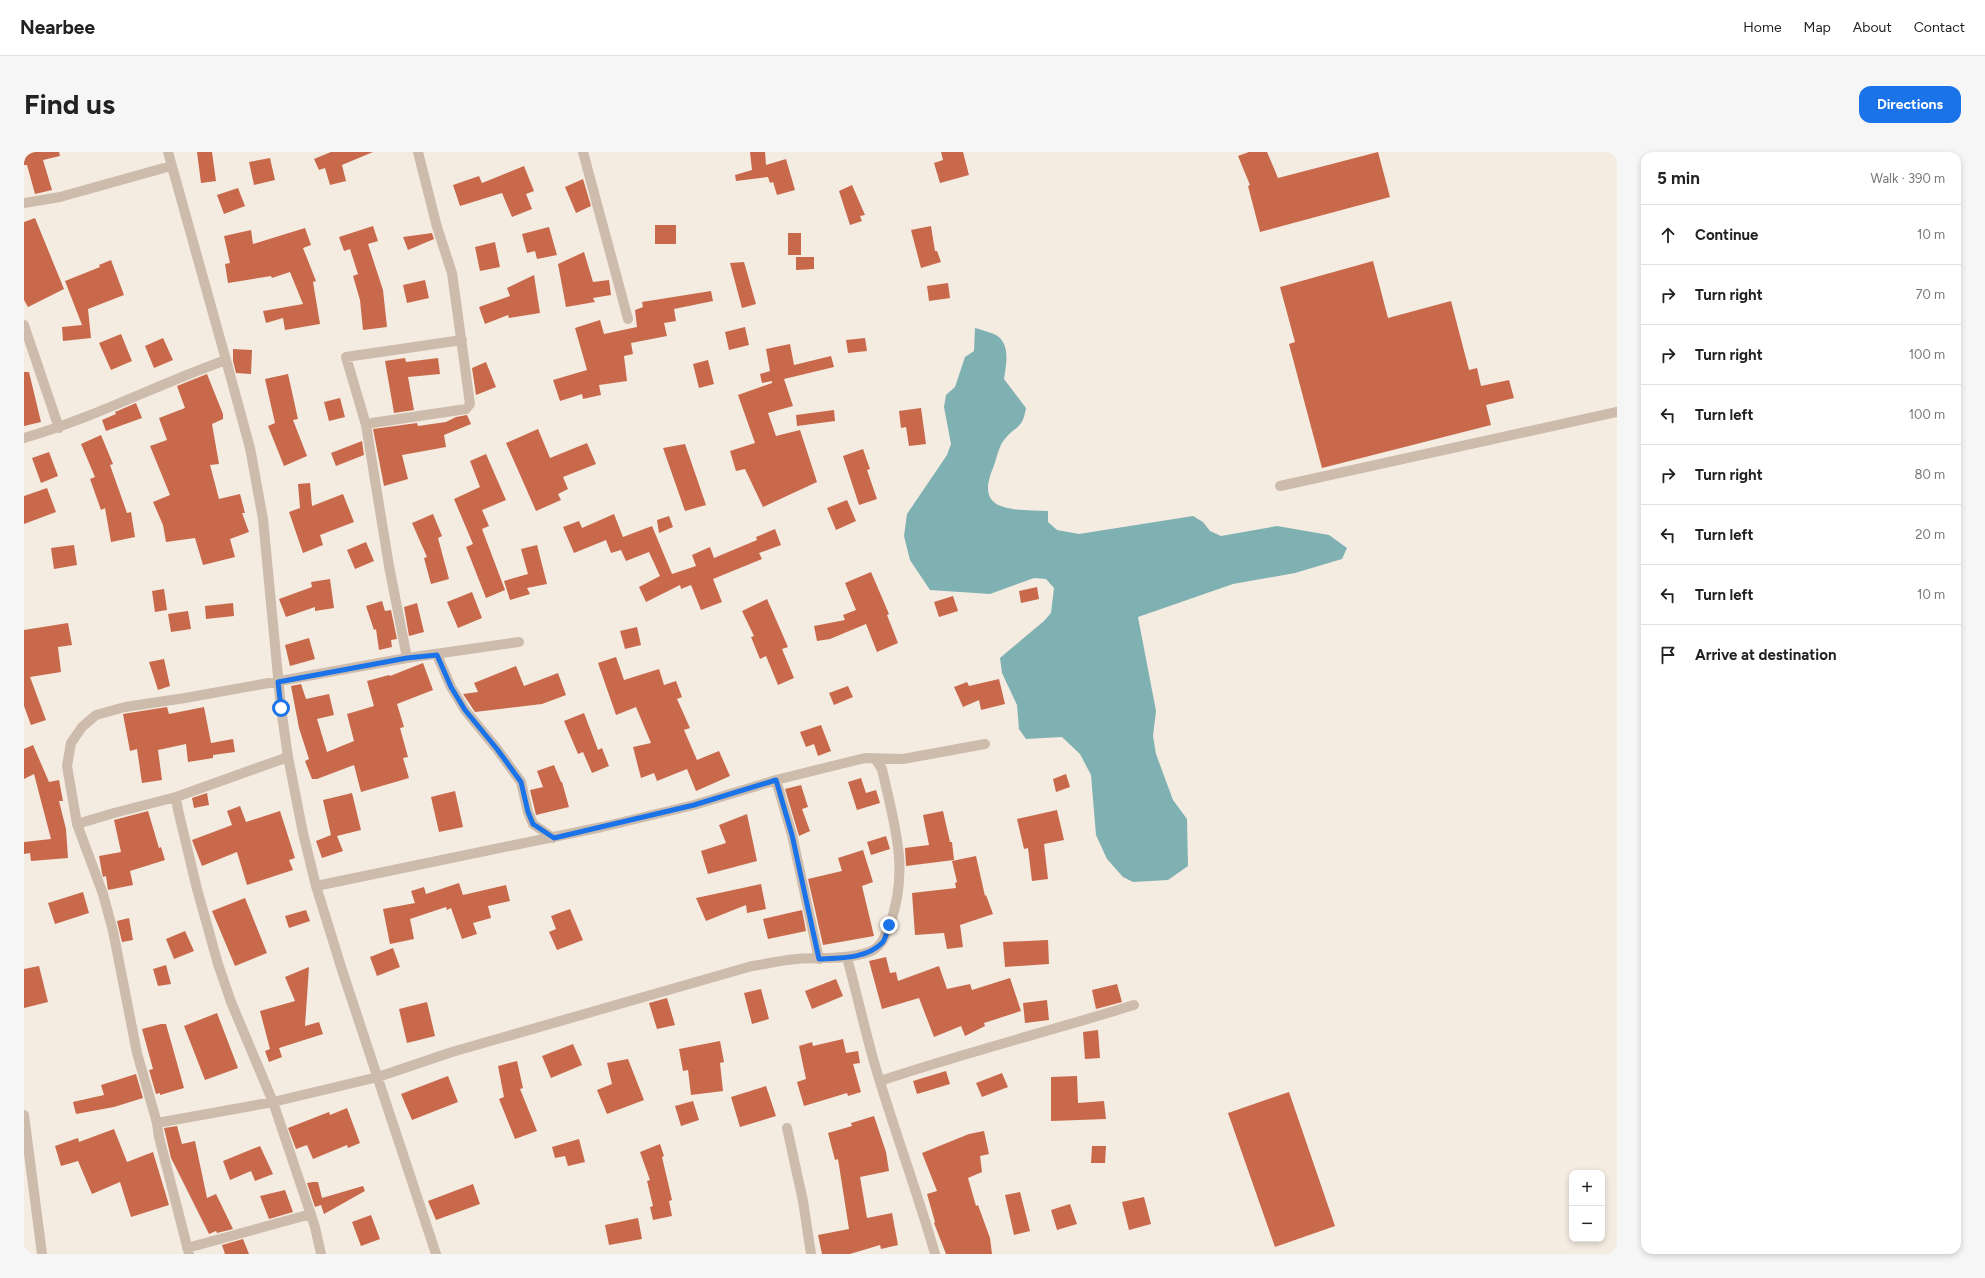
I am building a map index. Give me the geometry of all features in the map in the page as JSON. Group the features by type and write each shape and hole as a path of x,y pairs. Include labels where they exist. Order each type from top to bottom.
{"street":[{"path":"168,152 250,448 263,519 278,682 288,757 303,833 316,886 342,970 436,1254"},
{"path":"366,425 466,409 470,404 452,273 437,227 418,152"},
{"path":"583,152 628,319"},
{"path":"24,203 60,197 171,166"},
{"path":"24,326 59,428"},
{"path":"407,658 389,566 366,425 346,357 462,340"},
{"path":"24,438 59,428 180,377 226,360"},
{"path":"1280,486 1617,412"},
{"path":"311,1214 188,1251 159,1137 157,1123 137,1053 111,924 103,894 77,824 67,766 70,744 82,726 96,715 125,707 278,682 407,658 437,655 519,642"},
{"path":"437,655 451,687 465,710 497,749 521,782 528,812 533,824 554,838"},
{"path":"316,886 554,838 694,805 776,780 865,758 876,760 902,759 985,744"},
{"path":"77,824 176,797 288,757"},
{"path":"157,1123 273,1102 378,1077 452,1052 752,966 796,959 847,958 871,951 883,942 897,906 900,886 897,840 882,769 876,760"},
{"path":"776,780 792,835 819,959"},
{"path":"176,797 196,889 218,964 231,1002 273,1102 311,1214 321,1254"},
{"path":"847,958 880,1081 923,1211 935,1254"},
{"path":"880,1081 927,1065 1051,1031 1134,1005"},
{"path":"24,1115 42,1254"},
{"path":"787,1128 803,1201 811,1254"}],"water":[{"path":"975,328 989,332 1001,339 1006,349 1004,379 1026,408 1023,420 1004,440 999,450 988,483 989,494 993,502 1012,509 1048,511 1048,522 1057,530 1079,534 1193,516 1203,522 1210,531 1221,536 1277,526 1329,535 1347,548 1342,559 1295,573 1233,584 1138,617 1156,711 1153,736 1156,754 1173,800 1187,819 1188,866 1168,880 1133,882 1123,877 1107,859 1096,835 1091,775 1080,754 1062,737 1026,739 1019,729 1017,705 1002,673 1000,658 1044,621 1051,613 1054,588 1046,579 1034,578 990,594 930,590 910,560 904,536 907,514 947,455 951,444 944,407 946,395 955,387 965,357 974,351"}],"building":[{"path":"24,152 59,152 60,156 43,160 52,190 35,194 27,165 24,165"},
{"path":"197,152 212,152 216,181 201,183"},
{"path":"331,152 373,152 342,165 346,181 330,185 325,168 319,170 314,159"},
{"path":"750,152 765,152 766,165 786,159 795,190 777,195 773,182 770,183 768,177 736,181 735,175 752,170"},
{"path":"941,152 963,152 969,175 940,183 934,163 943,160"},
{"path":"1249,152 1267,152 1278,178 1378,152 1390,197 1260,232 1248,186 1250,185 1238,156"},
{"path":"270,158 275,180 254,185 249,162"},
{"path":"524,166 534,191 526,194 532,209 512,217 502,193 460,206 453,185 479,176 482,183"},
{"path":"583,179 591,206 576,213 565,187"},
{"path":"852,185 865,215 860,216 862,221 850,225 839,191"},
{"path":"238,188 245,206 224,214 217,195"},
{"path":"35,218 64,289 28,307 24,300 24,222"},
{"path":"655,225 676,225 676,244 655,244"},
{"path":"373,226 378,241 368,244 383,290 387,327 363,330 360,300 353,276 358,274 350,249 344,251 339,237"},
{"path":"931,226 935,251 937,251 941,262 921,268 911,230"},
{"path":"549,227 557,255 537,259 535,251 527,253 522,234"},
{"path":"305,228 311,245 303,248 316,281 313,282 320,324 285,330 283,318 266,323 263,311 303,304 290,272 272,278 271,276 228,283 225,264 230,263 224,236 251,230 253,244"},
{"path":"432,233 434,239 408,250 403,237"},
{"path":"788,233 801,233 801,255 788,255"},
{"path":"495,242 500,267 480,271 475,247"},
{"path":"584,252 593,282 609,280 611,295 593,298 595,302 566,307 558,264"},
{"path":"796,257 814,257 814,269 796,270"},
{"path":"111,260 124,295 88,309 91,338 63,341 62,327 82,325 65,281 100,267 99,265"},
{"path":"1373,261 1388,318 1451,301 1469,370 1477,368 1481,386 1509,380 1514,398 1486,405 1491,425 1322,468 1289,344 1295,342 1280,287"},
{"path":"744,262 756,304 742,308 730,263"},
{"path":"534,275 540,313 509,318 508,315 485,324 479,307 510,296 507,288"},
{"path":"425,280 429,298 407,303 403,285"},
{"path":"948,283 950,298 929,301 927,286"},
{"path":"711,291 713,301 674,309 676,321 664,323 667,336 631,343 633,354 624,356 627,381 599,385 601,395 583,399 582,394 560,401 553,380 587,370 575,328 600,320 604,334 637,327 635,310 643,307 642,302"},
{"path":"745,327 749,345 729,350 725,332"},
{"path":"121,334 132,361 111,370 99,343"},
{"path":"163,338 173,360 154,368 145,346"},
{"path":"865,338 867,351 848,353 846,340"},
{"path":"790,344 794,365 831,356 834,367 784,379 793,406 768,413 776,436 800,430 817,482 763,507 745,469 736,471 730,451 755,443 738,395 772,383 772,381 762,383 760,374 770,371 766,349"},
{"path":"233,349 252,350 251,374 236,373 233,361"},
{"path":"405,358 406,362 438,358 440,374 408,377 414,410 394,413 385,361"},
{"path":"708,360 714,384 699,388 693,364"},
{"path":"486,362 496,387 476,395 472,368"},
{"path":"24,372 29,372 41,422 24,426"},
{"path":"207,374 223,414 223,419 212,424 219,464 210,465 219,499 240,494 245,513 242,513 249,532 230,539 235,557 203,565 195,538 166,542 163,525 153,502 170,495 150,446 167,440 159,418 185,408 177,386"},
{"path":"288,374 298,419 293,420 307,456 284,466 268,426 275,423 265,379"},
{"path":"340,398 345,417 329,421 324,402"},
{"path":"136,403 142,418 106,431 102,420 116,414 115,412"},
{"path":"921,408 926,444 909,446 906,427 901,428 899,411"},
{"path":"834,410 835,421 797,426 796,415"},
{"path":"467,415 471,424 444,435 446,447 402,455 408,479 384,486 373,429 417,423 418,426 446,422 456,417"},
{"path":"538,429 550,458 587,443 596,464 563,477 568,489 558,494 561,500 536,511 506,443"},
{"path":"101,435 113,464 110,465 127,513 131,512 135,537 111,542 105,508 101,510 90,479 95,477 81,444"},
{"path":"362,441 364,455 336,466 331,453"},
{"path":"685,444 706,505 685,511 663,448"},
{"path":"863,449 870,469 867,470 877,499 859,505 843,456"},
{"path":"49,452 58,476 41,483 32,458"},
{"path":"486,454 506,500 482,510 489,526 482,529 505,590 486,598 466,547 473,544 454,499 480,487 470,461"},
{"path":"310,483 312,506 343,494 354,522 320,535 323,545 303,553 289,512 300,508 298,484"},
{"path":"47,488 56,512 24,524 24,496"},
{"path":"847,500 856,521 836,530 827,508"},
{"path":"433,514 442,536 438,538 449,579 431,584 424,558 427,557 412,523"},
{"path":"614,514 623,537 652,526 672,574 696,566 692,555 710,547 714,558 757,540 756,537 775,529 781,545 759,553 762,559 713,579 722,602 701,610 691,585 681,589 680,585 646,602 639,587 660,576 649,552 626,561 621,550 611,553 606,540 574,553 563,527 579,521 582,528"},
{"path":"669,516 673,527 659,533 657,520"},
{"path":"366,542 374,561 355,569 347,550"},
{"path":"74,545 77,565 54,569 51,548"},
{"path":"537,545 547,584 527,588 530,594 510,600 504,581 528,574 521,549"},
{"path":"871,572 889,614 887,615 898,643 877,652 866,624 830,639 817,641 814,626 845,620 843,615 856,610 845,583"},
{"path":"330,579 334,608 315,611 315,607 286,617 279,599 312,587 311,582"},
{"path":"1037,587 1039,599 1021,603 1019,591"},
{"path":"164,589 167,610 155,612 152,591"},
{"path":"472,592 482,618 458,628 447,602"},
{"path":"953,596 958,611 939,617 934,602"},
{"path":"767,599 788,647 782,649 794,678 778,685 766,656 760,659 751,637 754,636 742,611"},
{"path":"382,601 385,611 391,610 397,639 391,640 392,647 379,650 376,629 374,630 366,606"},
{"path":"233,603 234,616 206,619 205,606"},
{"path":"417,603 424,632 409,636 404,607"},
{"path":"188,611 191,629 171,632 168,614"},
{"path":"68,623 72,645 58,647 61,672 30,677 46,720 31,725 24,706 24,630"},
{"path":"637,627 641,645 625,649 620,631"},
{"path":"309,638 315,659 290,666 285,645"},
{"path":"616,657 624,680 659,669 664,685 676,681 682,697 677,699 690,728 684,730 697,760 719,751 730,776 696,791 687,769 657,781 654,773 641,778 633,747 651,743 636,707 616,715 598,663"},
{"path":"164,659 170,686 158,690 149,662"},
{"path":"423,663 433,690 397,704 404,727 400,728 408,757 403,758 409,778 361,792 354,765 317,779 312,779 305,761 309,759 299,728 291,686 301,684 306,699 329,694 334,715 317,719 327,752 354,741 347,714 374,706 367,681 390,676"},
{"path":"516,666 524,686 558,673 566,695 542,704 475,712 463,694 478,692 474,683"},
{"path":"999,679 1005,704 981,710 979,700 963,707 954,687 967,682 969,686"},
{"path":"848,686 853,697 834,705 829,693"},
{"path":"167,707 169,714 204,707 211,743 233,739 235,752 213,755 213,758 188,762 186,744 158,750 162,780 142,783 137,749 130,751 123,714"},
{"path":"584,713 598,750 602,748 609,766 592,773 583,752 578,754 564,721"},
{"path":"821,725 831,751 818,756 814,744 806,747 800,732"},
{"path":"33,745 49,782 59,780 63,801 59,801 66,829 68,858 31,861 30,853 24,854 24,842 51,839 34,774 24,779 24,749"},
{"path":"554,765 562,782 569,807 536,815 530,790 543,787 537,771"},
{"path":"1066,774 1070,787 1056,792 1053,779"},
{"path":"861,778 866,793 876,790 880,803 857,810 848,782"},
{"path":"801,785 808,807 802,809 810,831 799,836 785,789"},
{"path":"455,791 463,827 439,832 431,797"},
{"path":"207,793 209,805 194,808 192,798"},
{"path":"352,793 361,830 337,836 343,851 322,858 316,841 331,835 323,800"},
{"path":"240,806 246,822 280,811 295,858 289,860 293,870 247,885 237,852 202,866 192,840 232,825 227,811"},
{"path":"1057,810 1064,840 1044,844 1048,879 1032,881 1028,848 1024,849 1017,819"},
{"path":"148,811 159,848 161,847 165,860 130,871 133,885 108,890 106,876 103,877 99,856 121,852 114,820"},
{"path":"943,811 950,842 952,842 954,860 906,866 905,848 929,845 923,815"},
{"path":"747,814 757,861 708,874 701,851 726,843 719,825"},
{"path":"886,836 890,849 871,855 867,842"},
{"path":"863,850 873,882 862,886 874,936 823,945 808,879 842,871 838,858"},
{"path":"976,856 985,896 986,895 993,914 960,925 963,947 947,949 944,933 915,935 912,893 956,888 955,883 957,882 952,861"},
{"path":"459,883 463,895 506,885 510,901 488,906 491,918 473,923 477,934 462,939 451,908 447,910 446,907 410,919 414,939 390,944 383,909 415,903 411,891 424,887 426,894"},
{"path":"761,884 766,909 747,913 746,905 706,921 696,898"},
{"path":"83,892 89,913 55,924 48,903"},
{"path":"245,898 267,953 235,966 212,911"},
{"path":"570,909 583,940 557,950 549,932 556,929 551,916"},
{"path":"306,910 310,921 289,928 285,916"},
{"path":"802,910 806,931 768,939 763,919"},
{"path":"129,918 133,940 122,942 117,921"},
{"path":"185,931 194,951 174,959 166,939"},
{"path":"1048,940 1049,964 1005,967 1003,942"},
{"path":"393,948 400,967 377,976 370,957"},
{"path":"886,957 890,973 896,972 898,981 939,966 947,989 970,984 972,990 1010,978 1021,1011 984,1023 985,1026 965,1036 961,1026 934,1037 919,998 882,1009 869,961"},
{"path":"166,965 171,984 158,986 153,969"},
{"path":"39,966 48,1002 24,1008 24,969"},
{"path":"309,967 305,1026 319,1022 323,1034 279,1048 282,1057 269,1062 265,1051 270,1049 260,1011 295,1001 285,977"},
{"path":"836,979 843,996 812,1009 805,991"},
{"path":"1117,984 1122,1002 1096,1009 1092,990"},
{"path":"761,989 769,1019 752,1024 744,993"},
{"path":"667,998 675,1025 657,1029 649,1003"},
{"path":"1047,1000 1049,1020 1025,1023 1023,1003"},
{"path":"427,1002 435,1036 407,1043 399,1009"},
{"path":"217,1013 238,1068 205,1080 184,1026"},
{"path":"166,1024 184,1088 160,1095 160,1093 156,1094 149,1070 153,1069 142,1029"},
{"path":"1098,1030 1100,1058 1085,1059 1083,1032"},
{"path":"843,1039 846,1053 858,1051 860,1063 853,1064 861,1092 848,1096 847,1093 804,1106 797,1082 806,1079 799,1046 812,1042 813,1046"},
{"path":"720,1041 724,1062 720,1063 723,1091 691,1095 688,1070 683,1071 679,1049"},
{"path":"573,1044 582,1065 551,1078 542,1056"},
{"path":"628,1059 644,1100 607,1114 597,1090 612,1084 607,1063"},
{"path":"517,1061 523,1088 520,1089 537,1131 515,1139 499,1099 504,1097 498,1066"},
{"path":"946,1071 950,1084 917,1094 913,1081"},
{"path":"1002,1073 1008,1087 982,1097 976,1083"},
{"path":"136,1074 143,1098 114,1107 76,1114 73,1102 104,1095 101,1085"},
{"path":"448,1076 458,1102 412,1120 401,1094"},
{"path":"1077,1076 1078,1103 1104,1101 1106,1119 1051,1121 1051,1077"},
{"path":"766,1086 776,1116 740,1127 731,1097"},
{"path":"1289,1092 1335,1226 1275,1247 1228,1113"},
{"path":"693,1101 699,1120 681,1126 675,1106"},
{"path":"347,1108 360,1143 348,1148 347,1145 313,1159 307,1145 296,1149 288,1128 329,1112 330,1115"},
{"path":"874,1116 886,1152 889,1171 860,1177 867,1218 892,1213 898,1245 881,1249 880,1245 850,1254 822,1254 818,1235 849,1229 838,1159 835,1160 828,1133 852,1126 851,1123"},
{"path":"177,1126 182,1144 195,1141 207,1198 216,1194 233,1229 217,1233 216,1231 209,1234 171,1158 164,1128"},
{"path":"114,1129 127,1162 153,1152 169,1205 131,1217 120,1182 92,1194 78,1161 61,1166 55,1146 78,1138 79,1142"},
{"path":"984,1131 989,1154 980,1156 982,1172 968,1178 976,1206 978,1205 990,1238 992,1254 946,1254 934,1223 935,1222 927,1194 937,1191 922,1153 969,1134"},
{"path":"579,1139 585,1162 568,1166 565,1156 555,1158 552,1147"},
{"path":"660,1144 664,1156 662,1157 672,1200 669,1201 672,1216 653,1220 650,1207 653,1206 647,1181 650,1180 640,1152"},
{"path":"260,1146 273,1174 255,1181 251,1171 230,1180 223,1161"},
{"path":"1092,1146 1106,1146 1105,1163 1091,1163"},
{"path":"318,1182 322,1198 363,1186 365,1191 324,1214 321,1205 315,1207 307,1183"},
{"path":"473,1184 480,1204 436,1220 428,1201"},
{"path":"285,1190 293,1212 269,1219 260,1196"},
{"path":"1020,1192 1030,1231 1014,1235 1005,1195"},
{"path":"1144,1197 1151,1224 1129,1230 1122,1202"},
{"path":"1070,1204 1077,1224 1057,1230 1051,1210"},
{"path":"371,1215 380,1239 361,1246 352,1222"},
{"path":"638,1218 642,1239 609,1245 605,1225"},
{"path":"243,1239 249,1254 225,1254 222,1245"}],"route":[{"path":"281,708 278,682 407,658 437,655 451,687 465,710 497,749 521,782 528,812 533,824 554,838 694,805 776,780 792,835 819,959 847,958 871,951 883,942 889,925"}]}
